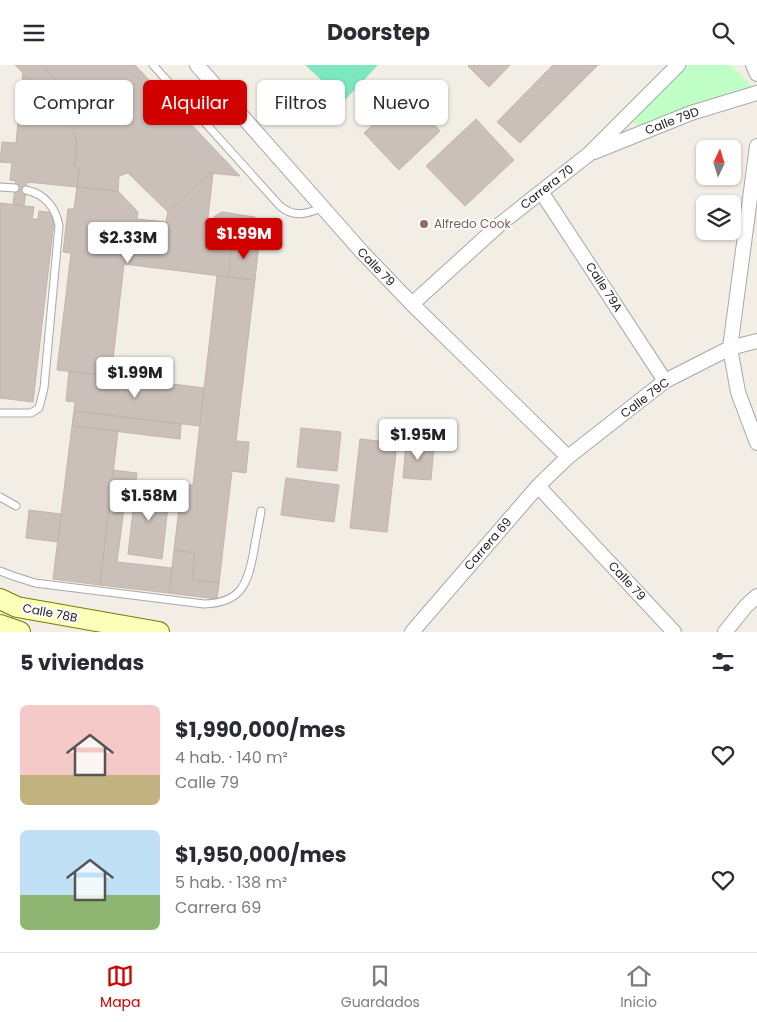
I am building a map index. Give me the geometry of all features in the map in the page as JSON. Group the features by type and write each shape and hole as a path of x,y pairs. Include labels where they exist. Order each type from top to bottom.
{"main road":[{"name":"Calle 78B","path":"0,599 18,607 159,632"},
{"name":"Calle 78B","path":"0,625 20,632"}],"street":[{"name":"Calle 79","path":"197,65 322,208 412,305 568,457"},
{"name":"Carrera 70","path":"412,305 499,225 542,193 589,154 678,65"},
{"path":"753,65 757,75"},
{"name":"Calle 79D","path":"589,154 691,113 757,93"},
{"path":"757,146 730,348 738,392 757,443"},
{"name":"Calle 79A","path":"542,193 665,381"},
{"name":"Calle 79C","path":"568,457 665,381 730,348 757,341"},
{"name":"Carrera 69","path":"412,632 538,486 568,457"},
{"name":"Calle 79","path":"538,486 674,632"},
{"path":"725,632 746,606 757,596"}],"lane":[{"path":"153,65 285,210 291,213 304,214 322,208"},
{"path":"0,187 15,189"},
{"path":"0,413 31,413 38,408 44,389 60,226 56,213 49,202 40,195 26,190"},
{"path":"0,497 16,506"},
{"path":"0,571 35,583 204,604 218,603 230,599 240,591 247,581 251,569 261,511"}],"green space":[{"path":"305,65 378,65 364,80 355,80 355,89 345,100 345,80 321,80"},
{"path":"686,65 731,65 753,88 639,129 632,119"}],"building":[{"path":"15,65 42,65 56,80 29,80"},
{"path":"42,65 135,65 149,80 143,80 143,125 192,125 240,176 210,173 168,212 128,173 119,176 118,191 77,187 79,168 74,167 77,144 72,125 133,125 133,80 56,80"},
{"path":"469,65 510,65 489,87"},
{"path":"553,65 598,65 520,143 497,122"},
{"path":"23,73 30,80 22,80"},
{"path":"476,119 514,160 465,206 426,166"},
{"path":"18,125 72,125 77,144 74,167 79,168 77,187 27,182 24,206 13,204 16,181 10,180 12,163 0,162 2,142 16,143"},
{"path":"373,125 434,125 440,131 399,170 364,133"},
{"path":"210,173 213,173 207,226 235,228 235,233 239,233 238,241 232,240 229,277 124,264 111,376 57,370 71,253 63,252 68,209 74,209 77,187 118,191 138,212 137,219 166,222 168,212"},
{"path":"0,203 34,207 32,219 38,219 39,211 55,213 33,402 0,398"},
{"path":"222,212 255,217 254,226 260,227 259,234 249,233 249,242 238,241 239,233 235,233 235,228 213,227 215,216"},
{"path":"232,240 259,243 255,280 229,277"},
{"path":"217,276 255,280 236,441 249,442 246,473 232,471 219,583 192,580 195,553 174,550 182,484 193,485"},
{"path":"69,371 204,388 200,426 74,411 75,402 66,401"},
{"path":"74,411 181,424 180,439 72,426"},
{"path":"72,426 118,431 100,585 53,579"},
{"path":"301,428 341,432 337,471 297,467"},
{"path":"360,439 397,443 387,532 350,528"},
{"path":"406,443 434,445 431,480 403,478"},
{"path":"113,470 137,473 135,487 127,486 117,562 172,568 169,593 100,585"},
{"path":"286,478 339,485 334,522 281,515"},
{"path":"136,485 170,489 162,559 128,554"},
{"path":"29,510 61,514 58,542 26,538"},
{"path":"174,550 195,553 192,580 219,583 217,599 169,593"}],"place":[{"name":"Alfredo Cook","path":"424,224"}]}
